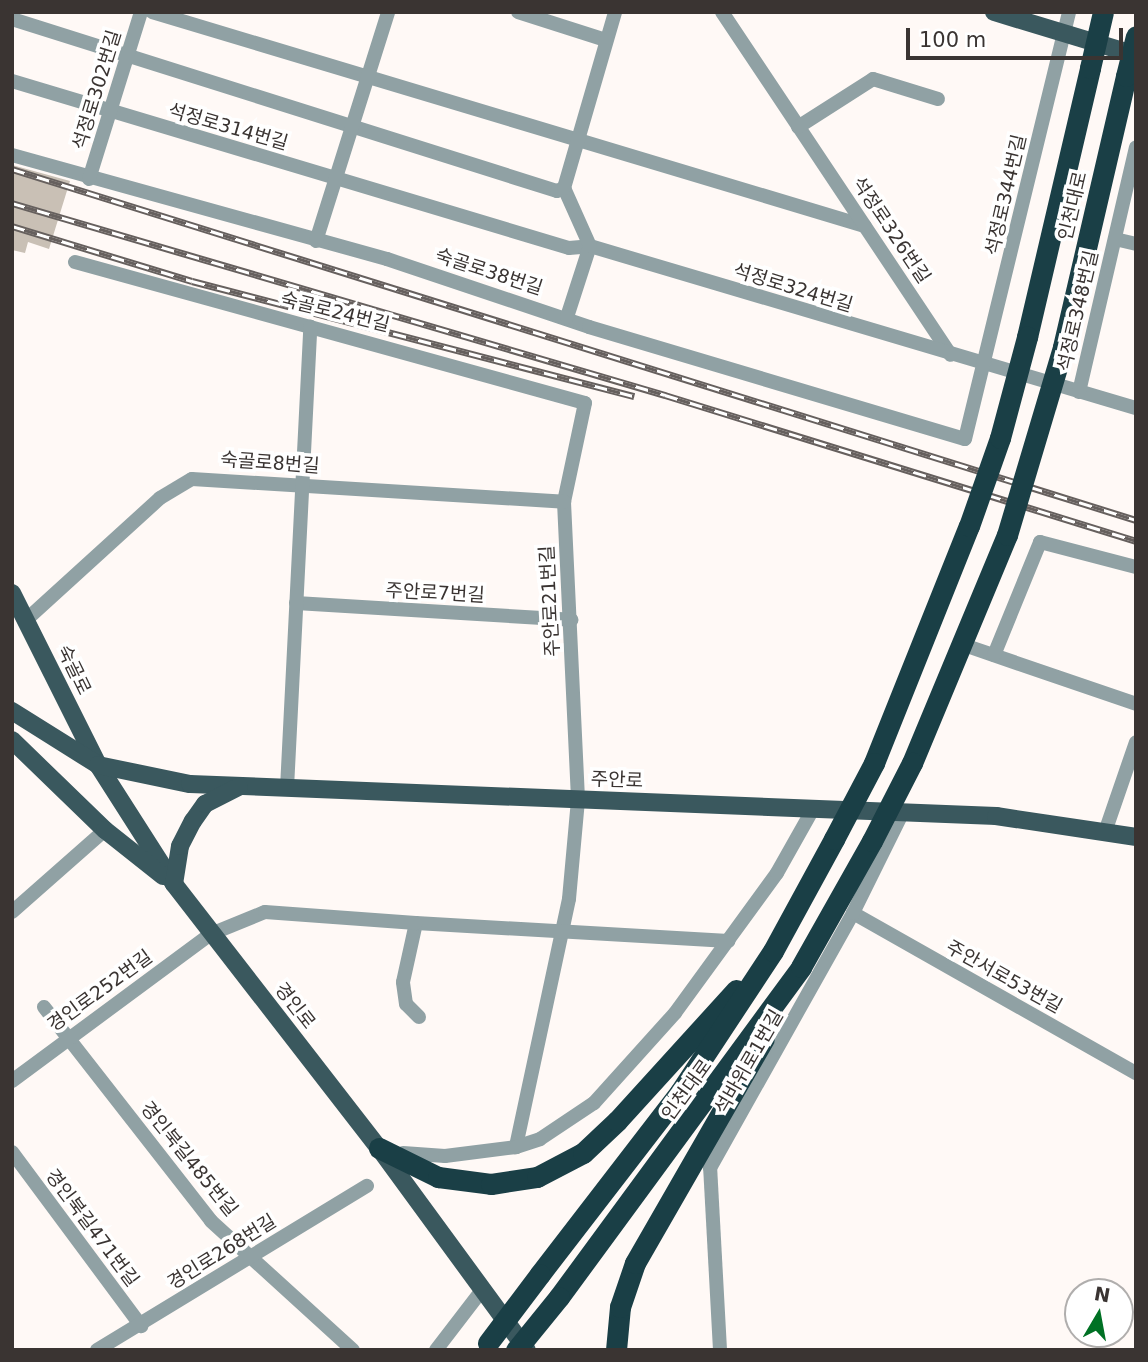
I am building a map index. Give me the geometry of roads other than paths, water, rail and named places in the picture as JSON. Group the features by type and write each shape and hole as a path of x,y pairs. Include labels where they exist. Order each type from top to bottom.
{"highway":[{"name":"인천대로","path":"485,1346 681,1092 773,951 874,763 969,526 1000,438 1027,337 1103,12"},
{"name":"인천대로","path":"516,1350 559,1297 801,967 872,841 912,763 964,645 1007,535 1063,347 1136,36"},
{"path":"379,1148 438,1177 491,1184 537,1177 583,1153 617,1121 773,951"},
{"path":"615,1350 620,1307 635,1263 801,967"}],"main road":[{"path":"994,12 1136,55"},
{"name":"숙골로","path":"12,593 98,765"},
{"name":"경인로","path":"12,711 98,765 174,884 379,1148 527,1350"},
{"path":"12,740 105,830 174,884 180,846 193,821 205,804 241,786"},
{"name":"주안로","path":"98,765 190,784 996,816 1136,837"}],"street":[{"name":"석정로302번길","path":"89,179 141,12"},
{"path":"152,12 368,73 865,226"},
{"path":"316,241 388,12"},
{"path":"518,12 606,40"},
{"path":"567,317 590,246 564,188 615,12"},
{"name":"석정로326번길","path":"722,12 951,355"},
{"name":"석정로344번길","path":"950,435 965,439 1069,12"},
{"path":"12,19 556,191 564,188"},
{"path":"798,127 873,79 938,99"},
{"name":"석정로314번길","path":"12,81 110,113 335,177"},
{"name":"석정로348번길","path":"1079,392 1136,148"},
{"name":"숙골로38번길","path":"12,155 89,179 316,241 950,435"},
{"name":"석정로324번길","path":"335,177 569,248 590,246 1136,408"},
{"name":"석정로348번길","path":"1115,239 1136,244"},
{"name":"숙골로24번길","path":"75,262 585,403"},
{"path":"287,788 310,327"},
{"name":"주안로21번길","path":"516,1147 566,930 578,800 564,502 585,403"},
{"name":"숙골로8번길","path":"26,621 177,485 205,478 564,502"},
{"path":"994,655 1040,542 1136,567"},
{"name":"주안로7번길","path":"296,603 571,620"},
{"path":"964,645 1136,704"},
{"path":"1105,832 1136,742"},
{"path":"379,1148 423,1157 516,1147 540,1139 594,1103 675,1013 777,873 813,809"},
{"name":"석바위로1번길","path":"720,1350 710,1168 853,913 903,813"},
{"path":"12,912 105,830"},
{"name":"경인로252번길","path":"12,1080 211,933 265,912 728,941"},
{"name":"주안서로53번길","path":"853,913 1136,1073"},
{"path":"416,923 403,982 406,1004 419,1017"},
{"name":"경인북길485번길","path":"44,1007 211,1221 353,1350"},
{"name":"경인북길471번길","path":"12,1153 141,1326"},
{"name":"경인로268번길","path":"97,1350 141,1326 248,1256 367,1185"},
{"path":"436,1350 482,1290"}],"railway":[{"path":"12,169 1136,520"},
{"path":"12,203 665,395 1136,541"},
{"path":"12,226 192,281 634,396"}]}
